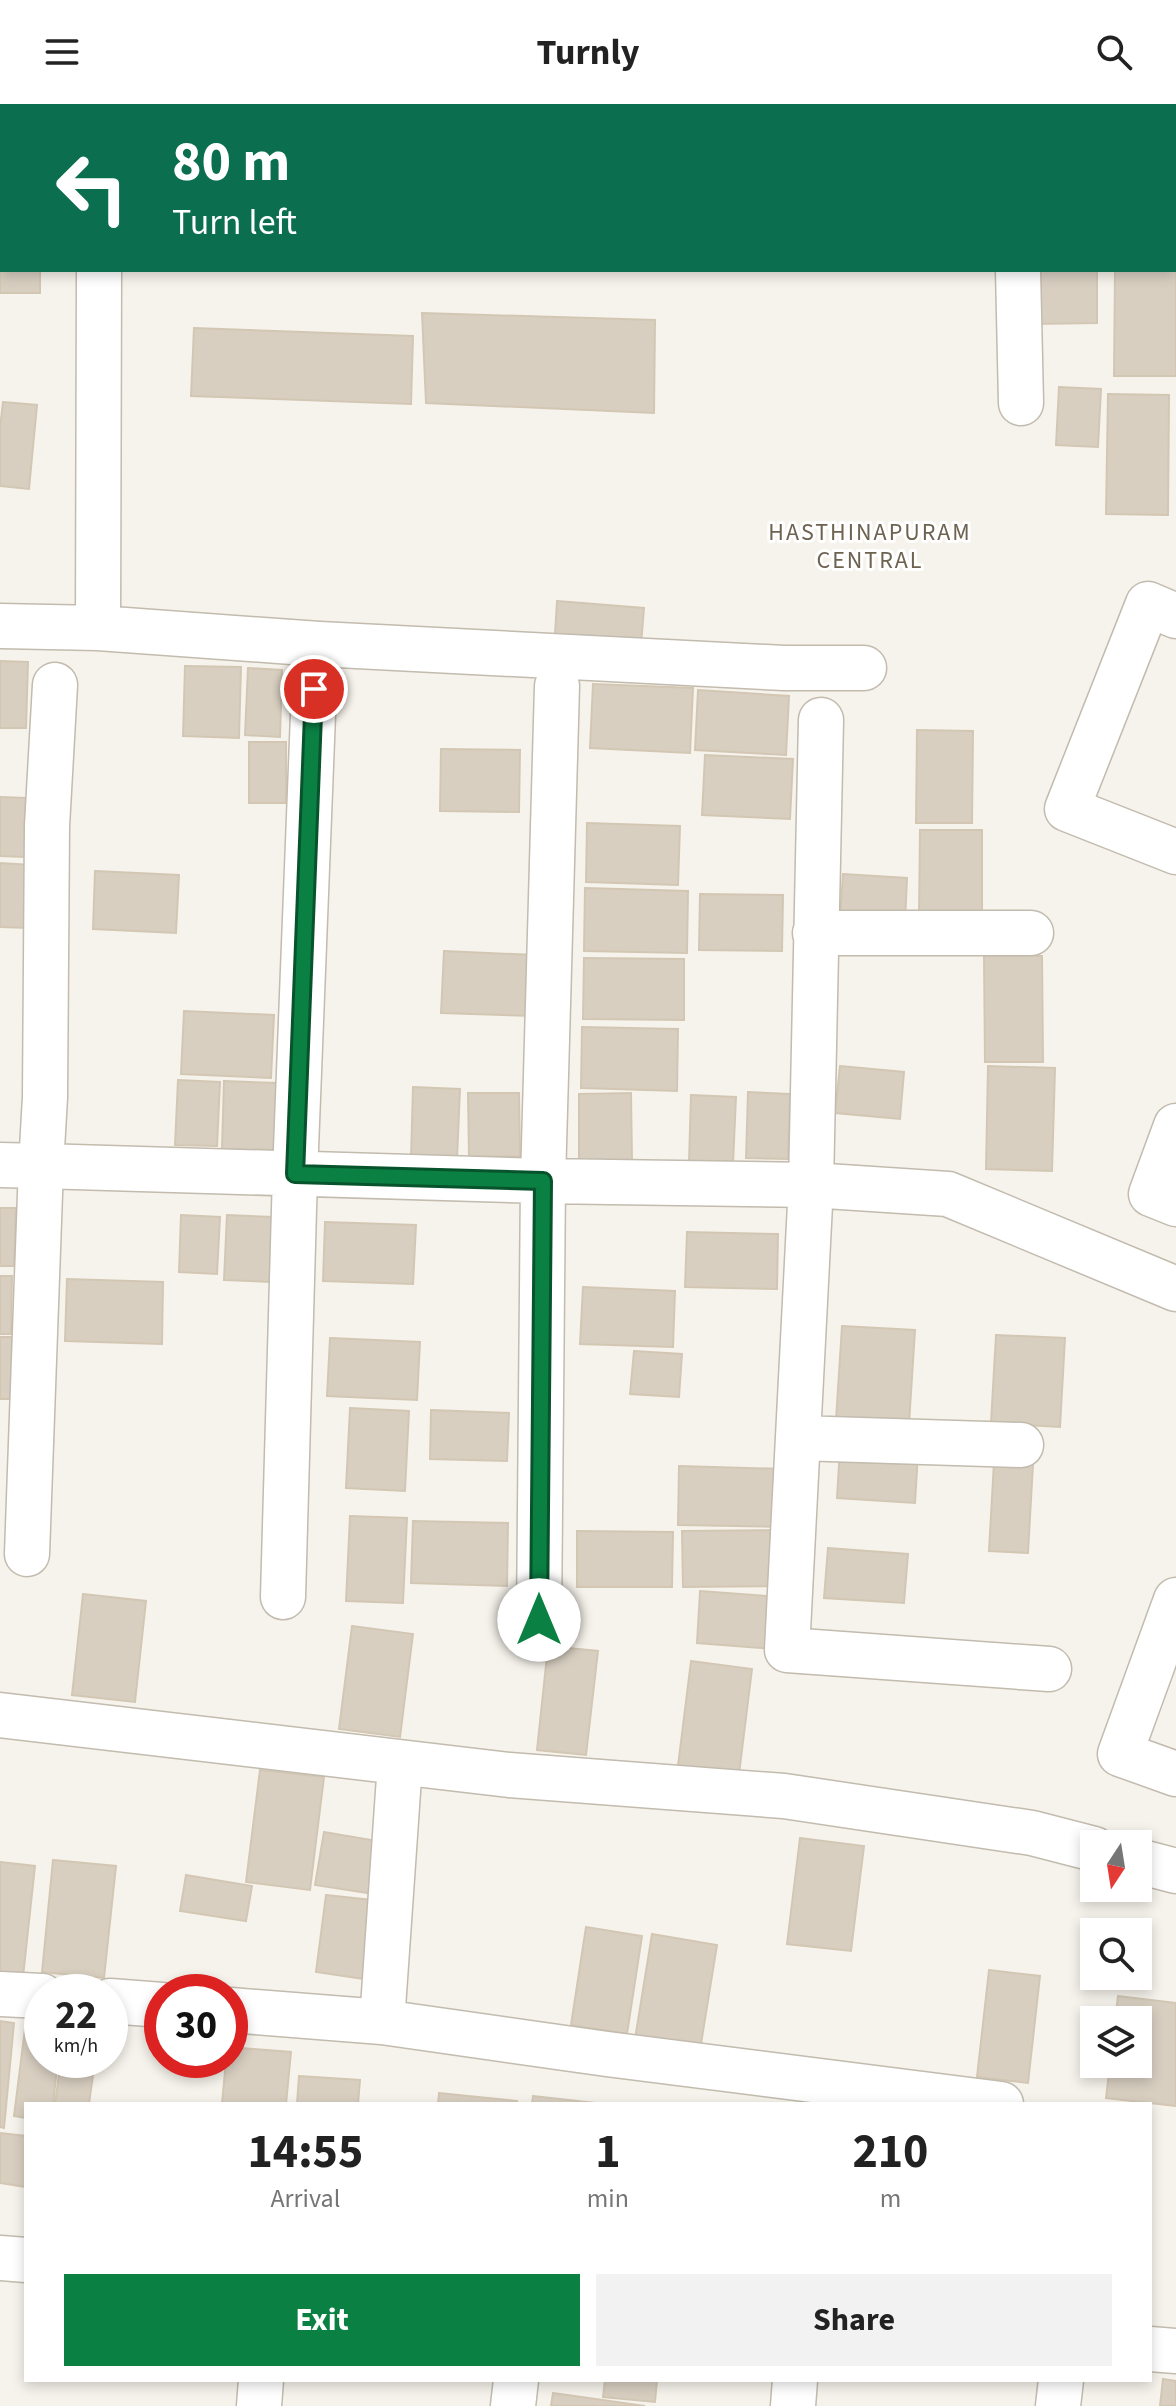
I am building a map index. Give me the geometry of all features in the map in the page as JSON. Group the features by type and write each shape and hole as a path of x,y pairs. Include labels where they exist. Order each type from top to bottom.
{"street":[{"path":"98,628 99,272"},
{"path":"1018,272 1021,403"},
{"path":"1176,616 1148,604 1067,809 1176,852"},
{"path":"0,626 98,628 365,647 784,668 864,668"},
{"path":"27,1554 20,1165 45,1097 47,826 55,685"},
{"path":"539,1620 543,1181 557,686"},
{"path":"283,1597 295,1174 314,689"},
{"path":"821,720 811,1185 787,1650 1049,1669"},
{"path":"815,933 1031,933"},
{"path":"1176,1126 1151,1194 1176,1204"},
{"path":"20,1165 543,1181 811,1185 948,1194 1176,1289"},
{"path":"798,1438 1021,1445"},
{"path":"1176,1600 1120,1754 1176,1774"},
{"path":"0,1715 509,1775 784,1796 1032,1833 1080,1845"},
{"path":"382,2022 400,1763"},
{"path":"1152,1865 1176,1871"},
{"path":"0,1994 24,1995"},
{"path":"248,2011 382,2022 985,2102"},
{"path":"0,2258 24,2260"},
{"path":"1152,2349 1176,2351"},
{"path":"259,2406 261,2382"},
{"path":"513,2406 516,2382"},
{"path":"793,2406 795,2382"},
{"path":"1058,2406 1061,2382"}],"building":[{"path":"0,272 40,272 40,293 0,293"},
{"path":"1034,272 1097,272 1097,323 1033,324"},
{"path":"1115,272 1176,272 1176,376 1114,376"},
{"path":"422,313 655,320 654,413 426,403"},
{"path":"194,328 413,336 411,404 191,396"},
{"path":"1059,387 1101,389 1098,447 1056,445"},
{"path":"1108,394 1169,395 1168,515 1106,514"},
{"path":"3,402 37,405 29,489 0,486"},
{"path":"557,601 644,608 640,657 554,651"},
{"path":"0,661 28,662 26,728 0,728"},
{"path":"185,666 241,667 239,738 183,736"},
{"path":"248,668 282,670 280,737 245,735"},
{"path":"593,684 693,688 690,753 590,748"},
{"path":"698,690 789,696 786,755 695,750"},
{"path":"917,730 973,731 972,823 916,823"},
{"path":"249,742 286,742 286,803 249,803"},
{"path":"441,749 520,750 519,812 440,811"},
{"path":"705,755 793,759 790,819 702,815"},
{"path":"0,797 26,798 25,857 0,856"},
{"path":"587,823 680,826 678,885 586,882"},
{"path":"920,830 982,830 982,919 919,918"},
{"path":"0,863 31,865 28,928 0,927"},
{"path":"95,871 179,875 176,933 93,929"},
{"path":"843,874 907,878 905,922 840,918"},
{"path":"585,888 688,891 687,953 584,951"},
{"path":"700,894 783,895 782,951 699,950"},
{"path":"444,951 535,955 533,1016 441,1013"},
{"path":"984,956 1042,956 1043,1062 985,1062"},
{"path":"584,958 684,959 684,1020 583,1019"},
{"path":"184,1011 274,1015 271,1078 181,1074"},
{"path":"582,1027 678,1029 677,1091 581,1088"},
{"path":"840,1066 904,1072 900,1119 835,1113"},
{"path":"988,1066 1055,1068 1052,1171 986,1169"},
{"path":"178,1080 220,1082 217,1146 175,1145"},
{"path":"224,1081 277,1083 276,1150 222,1149"},
{"path":"413,1087 460,1089 457,1159 411,1157"},
{"path":"748,1092 790,1094 788,1159 746,1158"},
{"path":"468,1093 519,1093 520,1156 469,1157"},
{"path":"631,1093 632,1162 579,1163 579,1094"},
{"path":"691,1095 736,1097 733,1164 689,1162"},
{"path":"0,1208 16,1208 14,1266 0,1266"},
{"path":"181,1215 220,1217 217,1274 179,1272"},
{"path":"227,1215 274,1217 271,1282 224,1280"},
{"path":"325,1222 416,1225 413,1284 323,1281"},
{"path":"687,1232 778,1234 777,1289 685,1287"},
{"path":"0,1276 12,1276 11,1334 0,1334"},
{"path":"67,1279 163,1282 162,1344 65,1341"},
{"path":"583,1287 675,1291 673,1347 580,1344"},
{"path":"842,1326 915,1330 909,1424 836,1420"},
{"path":"996,1335 1065,1338 1060,1427 991,1423"},
{"path":"0,1337 12,1337 11,1399 0,1399"},
{"path":"330,1338 420,1342 417,1400 327,1396"},
{"path":"634,1351 682,1354 679,1397 630,1394"},
{"path":"350,1408 409,1411 405,1491 346,1488"},
{"path":"431,1410 509,1413 507,1461 430,1459"},
{"path":"840,1448 918,1453 915,1503 837,1498"},
{"path":"994,1462 1033,1464 1028,1553 989,1551"},
{"path":"679,1466 785,1469 784,1527 678,1525"},
{"path":"350,1516 407,1518 403,1603 346,1601"},
{"path":"413,1521 508,1523 507,1586 411,1583"},
{"path":"782,1530 783,1586 683,1587 682,1531"},
{"path":"577,1531 673,1532 672,1587 577,1587"},
{"path":"828,1548 908,1554 904,1603 824,1598"},
{"path":"700,1591 779,1597 775,1649 697,1643"},
{"path":"83,1594 146,1601 135,1702 72,1695"},
{"path":"352,1626 413,1634 400,1737 339,1729"},
{"path":"548,1646 598,1651 586,1755 537,1750"},
{"path":"691,1661 752,1669 738,1782 677,1774"},
{"path":"260,1770 324,1777 310,1890 246,1882"},
{"path":"324,1832 389,1843 381,1895 315,1885"},
{"path":"800,1838 864,1846 851,1951 787,1944"},
{"path":"53,1860 116,1866 104,1974 42,1972"},
{"path":"0,1862 35,1866 23,1977 0,1975"},
{"path":"186,1875 252,1886 246,1921 180,1911"},
{"path":"326,1895 381,1901 371,1980 316,1972"},
{"path":"586,1927 642,1936 627,2034 571,2025"},
{"path":"652,1934 717,1945 700,2050 635,2039"},
{"path":"989,1970 1040,1976 1028,2083 977,2077"},
{"path":"1118,1996 1176,2003 1176,2106 1106,2098 1108,2078 1152,2078 1152,2006 1117,2006"},
{"path":"0,2021 14,2023 4,2128 0,2127"},
{"path":"24,2037 24,2078 56,2078 53,2102 24,2102 24,2118 14,2116"},
{"path":"248,2048 291,2052 286,2102 222,2102 224,2078 248,2078"},
{"path":"299,2076 360,2080 358,2102 297,2102"},
{"path":"59,2078 93,2078 89,2102 55,2102"},
{"path":"439,2093 517,2101 517,2102 438,2102"},
{"path":"533,2096 586,2102 532,2102"},
{"path":"0,2133 24,2136 24,2187 0,2183"},
{"path":"1163,2379 1176,2381 1176,2406 1160,2406"},
{"path":"605,2382 657,2382 655,2402 603,2397"},
{"path":"553,2393 645,2406 551,2406"}],"district":[{"name":"HASTHINAPURAM CENTRAL","path":"870,546"}],"route":[{"path":"314,689 295,1174 543,1181 539,1620"}]}
